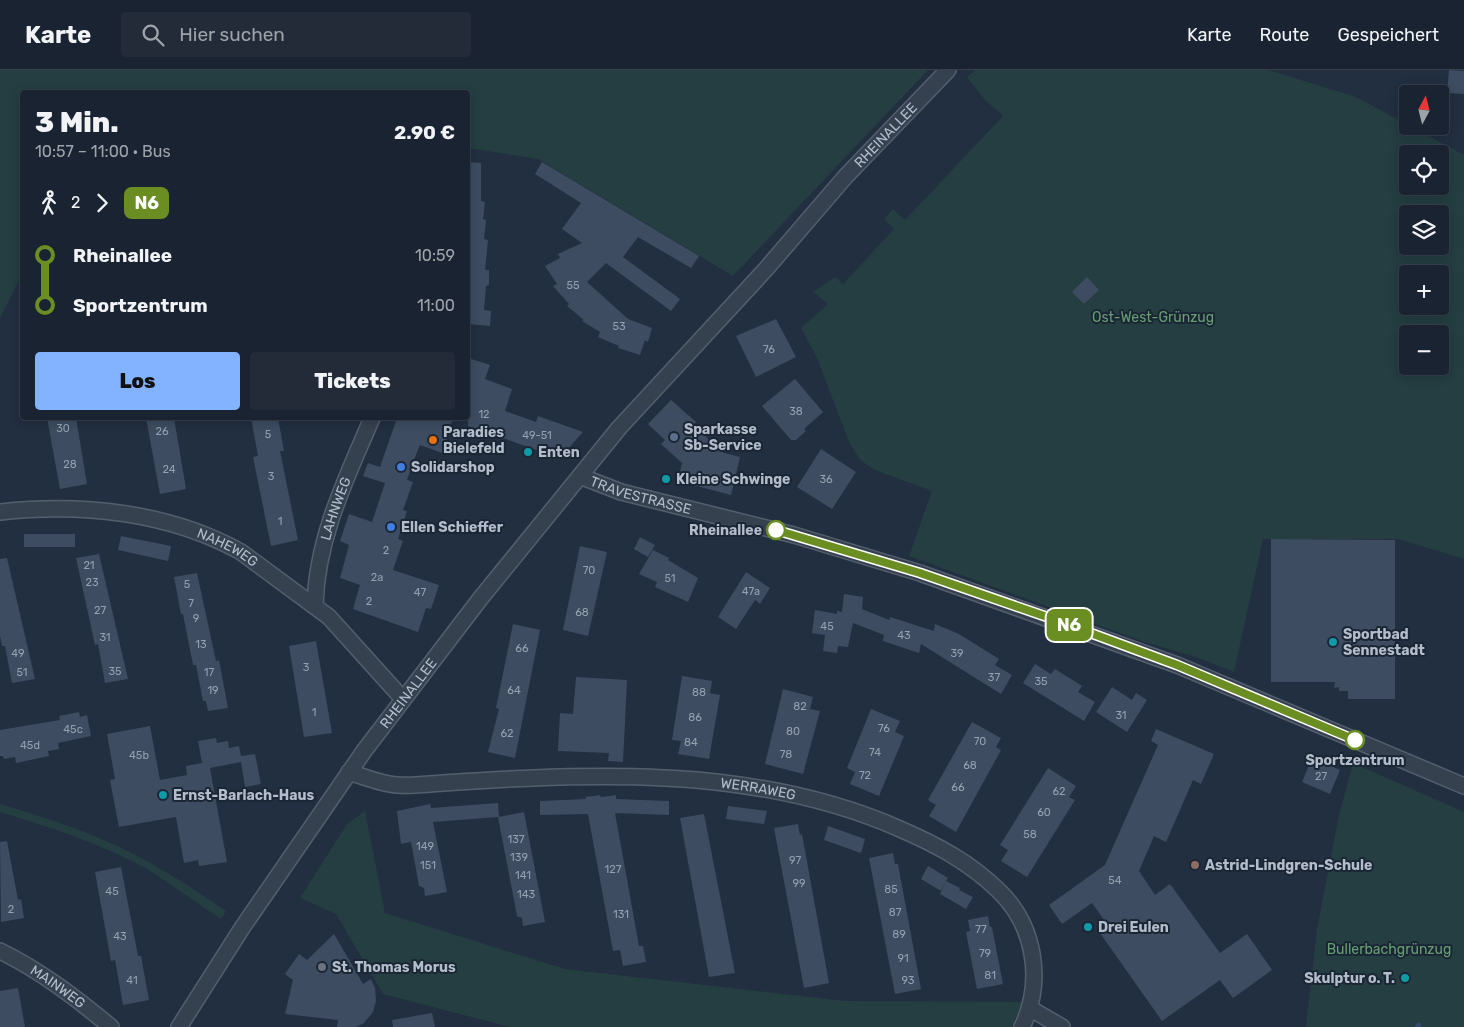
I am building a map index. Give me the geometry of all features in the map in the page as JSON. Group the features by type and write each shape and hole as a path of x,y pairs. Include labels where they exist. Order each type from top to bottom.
{"street":[{"name":"RHEINALLEE","path":"179,1027 247,920 402,698 580,476 619,428 756,280 846,176 948,70"},
{"name":"LAHNWEG","path":"315,605 316,578 322,544 336,500 371,420"},
{"name":"TRAVESTRASSE","path":"580,476 621,492 794,534 957,586 1177,665 1464,786"},
{"name":"NAHEWEG","path":"0,512 40,509 99,511 146,517 193,528 241,552 315,605 346,634 402,698"},
{"name":"WERRAWEG","path":"349,772 380,782 414,786 534,778 626,776 711,780 762,787 804,796 875,818 951,853 983,875 1010,901 1029,936 1033,976 1031,1009 1022,1027"},
{"name":"MAINWEG","path":"0,951 71,994 111,1027"},
{"path":"1031,1009 1062,1027"}],"green space":[{"path":"0,70 928,70 733,276 538,159 470,148 470,90 20,90 20,278 0,318"},
{"name":"Ost-West-Grünzug","path":"975,70 1268,70 1356,97 1399,120 1399,135 1427,135 1445,145 1399,145 1399,195 1449,195 1449,147 1464,155 1464,559 1399,539 1263,539 1234,672 1199,658 1142,641 909,556 932,491 875,470 860,460 849,442 817,358 801,328 828,304 813,292 835,277 843,284 894,229 884,219 893,209 905,220 1003,116 985,100 967,77"},
{"name":"Bullerbachgrünzug","path":"1353,763 1464,812 1464,1027 1306,1027 1317,929 1339,815"},
{"path":"0,804 59,822 116,845 171,875 226,911 221,919 147,869 130,860 75,837 0,812"},
{"path":"365,811 385,913 565,969 845,1001 1022,1002 1012,1027 510,1027 383,994 336,914 300,898 347,824"}],"building":[{"path":"1449,70 1464,71 1464,94 1449,93"},
{"path":"470,162 481,163 481,201 485,202 483,219 486,220 484,239 488,240 485,270 489,270 489,285 486,286 484,310 491,311 490,326 470,324"},
{"path":"542,162 699,256 691,268 638,237 623,257 680,299 671,311 606,263 587,282 628,319 652,328 648,342 645,340 640,355 618,348 619,346 598,337 600,332 582,321 584,320 567,306 569,304 553,286 557,284 545,266 560,258 558,254 582,243 562,229 581,203 535,174"},
{"path":"1087,277 1099,290 1084,304 1072,292"},
{"path":"776,319 796,357 756,377 736,336"},
{"path":"470,359 490,365 485,379 512,389 505,411 536,422 538,416 583,432 560,458 468,426 468,420 470,420"},
{"path":"795,379 823,412 804,429 806,431 796,440 791,440 762,406"},
{"path":"671,400 696,422 693,425 724,453 740,457 731,495 678,481 682,463 661,444 665,440 648,424"},
{"path":"47,420 76,420 87,484 60,489"},
{"path":"146,420 174,420 186,489 160,494"},
{"path":"251,420 278,420 284,451 280,451 298,540 271,546 253,457 258,456"},
{"path":"396,420 452,420 442,453 420,445 407,480 413,482 403,510 407,511 398,539 403,541 393,570 439,585 431,609 426,608 418,632 353,609 360,585 340,578 349,545 340,541 349,514 372,522 385,483 363,476 368,463 380,467"},
{"path":"821,449 856,472 832,509 797,487"},
{"path":"24,534 75,534 75,547 24,547"},
{"path":"121,536 171,546 168,561 118,550"},
{"path":"640,537 655,545 648,557 634,549"},
{"name":"Sportbad Sennestadt","path":"1271,539 1395,540 1395,699 1348,699 1348,691 1339,691 1339,687 1334,688 1335,682 1271,682"},
{"path":"580,546 607,552 588,636 563,630"},
{"path":"653,550 669,558 668,560 698,578 688,602 655,587 657,582 639,574"},
{"path":"99,554 128,679 105,683 98,644 95,645 76,558"},
{"path":"7,558 35,679 12,683 5,646 2,646 0,636 0,559"},
{"path":"746,572 770,588 760,604 755,600 736,629 718,617"},
{"path":"197,573 216,661 219,660 228,708 208,711 206,701 203,701 196,665 193,665 183,614 181,614 174,577"},
{"path":"844,594 863,597 862,609 889,620 890,617 934,631 935,624 959,634 999,659 995,665 1012,675 1001,694 921,644 919,653 883,641 884,635 853,623 848,647 838,646 837,653 823,651 825,635 812,633 815,610 837,614 837,611 842,612"},
{"path":"513,624 540,630 515,758 488,752 499,709 496,708"},
{"path":"316,641 332,733 304,737 289,646"},
{"path":"1035,664 1051,674 1055,669 1082,686 1078,692 1095,702 1084,721 1023,683"},
{"path":"682,676 712,681 710,693 720,695 709,759 678,754 681,741 672,740"},
{"path":"576,677 627,680 623,762 608,761 609,753 558,751 560,713 573,714"},
{"path":"1112,687 1132,700 1136,693 1147,700 1127,732 1096,712"},
{"path":"783,689 813,697 810,709 820,711 803,774 765,764"},
{"path":"871,709 900,721 895,732 904,736 879,796 850,784 855,772 847,768"},
{"path":"79,712 80,717 87,715 91,736 58,743 59,749 48,751 49,756 16,763 15,757 4,759 3,756 0,756 0,730 60,720 59,716"},
{"path":"972,722 1001,738 996,747 1001,750 956,832 929,816 936,805 928,800"},
{"name":"Ernst-Barlach-Haus","path":"150,726 160,780 187,775 186,766 202,763 198,741 216,738 217,743 228,741 229,748 239,746 241,756 255,754 261,784 245,787 241,762 210,768 227,862 199,866 198,860 184,863 176,817 119,827 110,780 115,779 107,734"},
{"path":"1156,729 1214,754 1201,784 1193,780 1166,842 1154,836 1139,871 1155,895 1170,884 1220,953 1247,934 1272,970 1233,998 1220,980 1162,1021 1100,933 1109,927 1092,903 1062,924 1049,905 1105,865 1158,745 1151,741"},
{"path":"1312,758 1340,770 1330,794 1302,782"},
{"path":"1048,768 1076,786 1069,797 1075,800 1027,877 1001,861 1008,850 1000,845"},
{"path":"600,795 601,797 616,795 616,799 669,801 669,815 615,813 639,946 643,946 646,962 623,966 620,950 613,951 588,814 540,815 540,801 586,799 585,797"},
{"path":"498,803 499,817 524,812 545,922 523,926 522,918 517,916 498,817 433,822 447,892 425,896 424,888 419,886 411,842 401,844 397,811 430,804 431,808"},
{"path":"728,806 767,811 764,824 726,819"},
{"path":"704,814 735,973 709,977 680,818"},
{"path":"798,824 800,835 802,834 829,983 804,988 774,828"},
{"path":"828,826 865,839 861,853 824,840"},
{"path":"7,841 18,900 21,899 24,918 1,922 0,842"},
{"path":"893,853 895,864 898,864 921,989 895,994 869,858"},
{"path":"928,866 948,878 946,881 960,888 959,890 973,897 966,909 940,894 946,882 941,891 921,879"},
{"path":"121,867 138,956 141,956 149,1000 123,1005 115,960 111,961 95,872"},
{"path":"988,916 990,927 992,927 1003,984 977,989 966,932 970,931 968,920"},
{"name":"St. Thomas Morus","path":"334,934 363,984 371,979 375,988 376,1001 373,1012 364,1023 356,1027 337,1027 338,1020 285,1014 293,980 285,974 299,954 307,960"},
{"path":"18,988 25,1027 0,1027 0,991"},
{"path":"432,1013 435,1027 393,1027 392,1020"}],"bus line":[{"name":"N6","path":"776,530 920,573 1050,618 1177,665 1355,740"}],"place":[{"name":"Sparkasse Sb-Service","path":"674,437"},
{"name":"Paradies Bielefeld","path":"433,440"},
{"name":"Enten","path":"528,452"},
{"name":"Solidarshop","path":"401,467"},
{"name":"Kleine Schwinge","path":"666,479"},
{"name":"Ellen Schieffer","path":"391,527"},
{"name":"Rheinallee","path":"776,530"},
{"name":"Sportbad Sennestadt","path":"1333,642"},
{"name":"Sportzentrum","path":"1355,740"},
{"name":"Ernst-Barlach-Haus","path":"163,795"},
{"name":"Astrid-Lindgren-Schule","path":"1195,865"},
{"name":"Drei Eulen","path":"1088,927"},
{"name":"St. Thomas Morus","path":"322,967"},
{"name":"Skulptur o. T.","path":"1405,978"}]}
